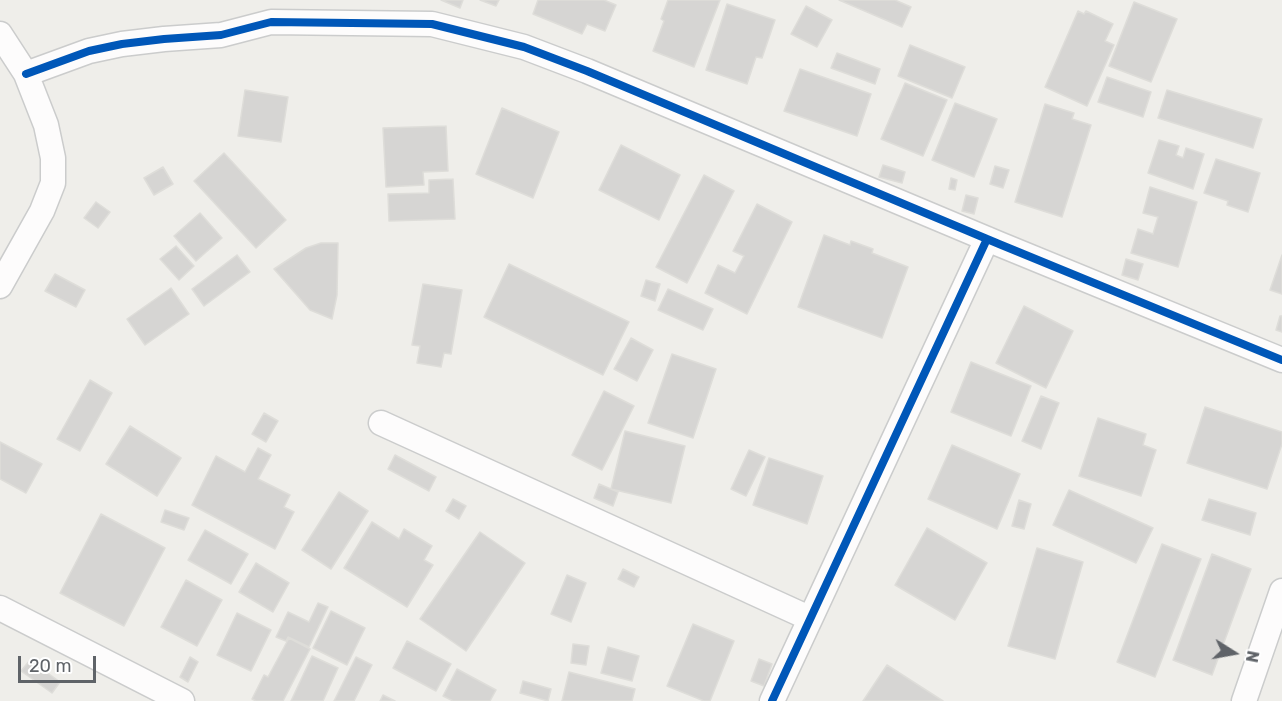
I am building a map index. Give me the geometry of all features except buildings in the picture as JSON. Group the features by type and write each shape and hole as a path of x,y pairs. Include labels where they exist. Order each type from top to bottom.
{"street":[{"path":"26,74 89,51 122,44 221,35 271,22 432,24 524,47 587,71 1282,360"},
{"path":"0,34 26,74 46,125 53,158 53,183 42,211 0,286"},
{"path":"772,701 987,239"},
{"path":"381,423 809,618"},
{"path":"1244,701 1282,591"},
{"path":"0,608 172,699"}],"cycle path":[{"path":"26,74 89,51 122,44 221,35 271,22 432,24 524,47 587,71 1282,360"},
{"path":"772,701 987,239"}]}
